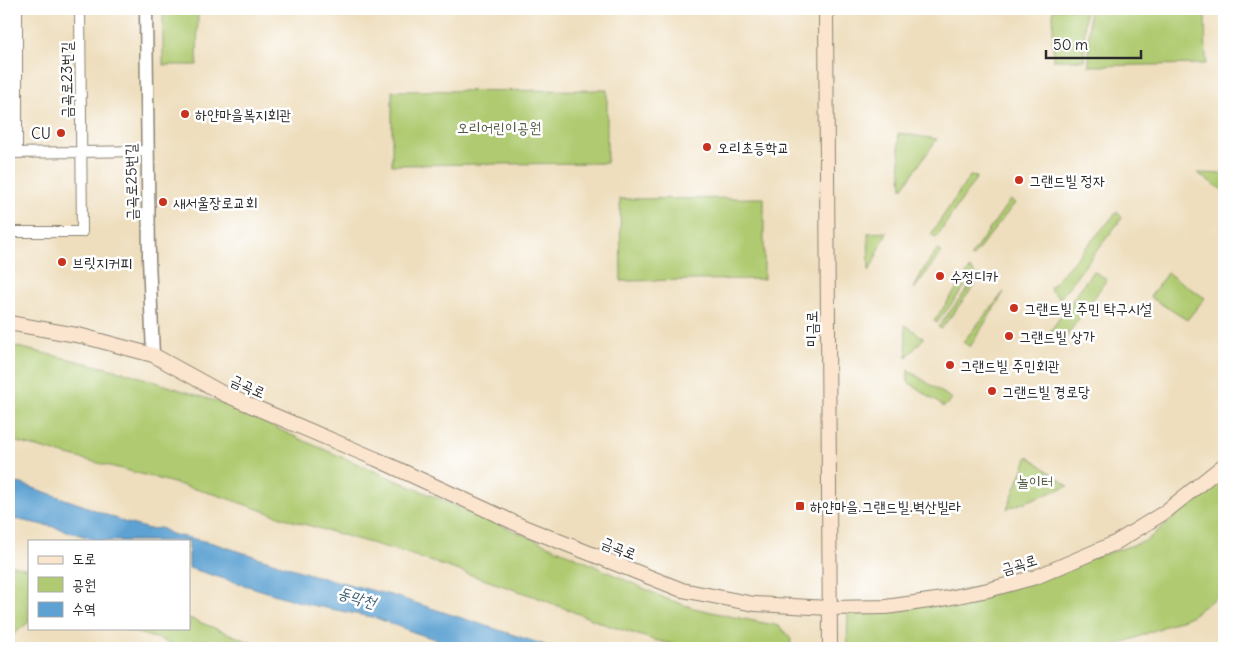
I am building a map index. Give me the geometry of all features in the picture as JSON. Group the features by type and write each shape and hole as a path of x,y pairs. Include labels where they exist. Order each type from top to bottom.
{"main road":[{"name":"미금로","path":"826,9 830,648"},
{"name":"금곡로","path":"9,323 82,336 153,355 224,394 376,459 526,528 682,590 754,604 829,608 886,607 944,599 1036,577 1115,543 1165,512 1224,465"}],"street":[{"path":"17,9 13,153 147,151"},
{"name":"금곡로23번길","path":"9,232 82,232 80,9"},
{"name":"금곡로25번길","path":"146,9 149,259 153,355"}],"green space":[{"path":"163,9 198,9 197,65 163,65"},
{"path":"1053,9 1085,9 1084,60 1053,60"},
{"path":"1089,9 1205,9 1206,64 1089,66"},
{"name":"오리어린이공원","path":"607,90 607,163 392,165 392,91"},
{"path":"898,133 937,139 902,189"},
{"path":"1197,173 1224,174 1224,191"},
{"path":"970,176 977,177 936,238 931,234"},
{"path":"764,198 764,279 621,281 620,199"},
{"path":"1010,200 1015,203 972,258 970,257"},
{"path":"1117,212 1122,218 1060,298 1049,289"},
{"path":"887,232 869,272 868,233"},
{"path":"937,250 942,252 914,289 923,270"},
{"path":"970,269 975,273 937,323 934,321"},
{"path":"1093,271 1107,279 1061,344 1049,333"},
{"path":"1167,273 1205,298 1187,320 1150,297"},
{"path":"978,275 981,277 941,329 938,327"},
{"path":"1004,292 970,347 963,342"},
{"path":"905,325 924,338 907,357"},
{"path":"9,345 128,373 224,404 302,440 573,556 667,599 694,608 779,626 791,639 790,648 691,648 654,640 409,554 293,521 217,495 9,440"},
{"path":"908,370 952,399 944,407 908,382"},
{"name":"놀이터","path":"1028,456 1068,486 1007,509"},
{"path":"1224,475 1224,591 1191,616 1110,648 847,648 848,608 1019,581 1146,541"},
{"path":"9,564 28,569 28,623 9,638"},
{"path":"190,618 265,648 181,648 159,639 125,630 190,630"}],"water":[{"name":"동막천","path":"9,482 22,484 124,522 149,529 161,528 171,534 213,543 313,575 394,596 554,648 461,648 376,618 306,604 190,568 190,540 96,540 54,527 9,518"}],"place":[{"name":"하얀마을복지회관","path":"185,114"},
{"name":"CU","path":"61,133"},
{"name":"오리초등학교","path":"707,147"},
{"name":"그랜드빌 정자","path":"1019,180"},
{"name":"새서울장로교회","path":"163,202"},
{"name":"브릿지커피","path":"62,262"},
{"name":"수정디카","path":"940,276"},
{"name":"그랜드빌 주민 탁구시설","path":"1014,308"},
{"name":"그랜드빌 상가","path":"1009,336"},
{"name":"그랜드빌 주민회관","path":"950,365"},
{"name":"그랜드빌 경로당","path":"992,391"},
{"name":"하얀마을.그랜드빌.벽산빌라","path":"800,506"}]}
